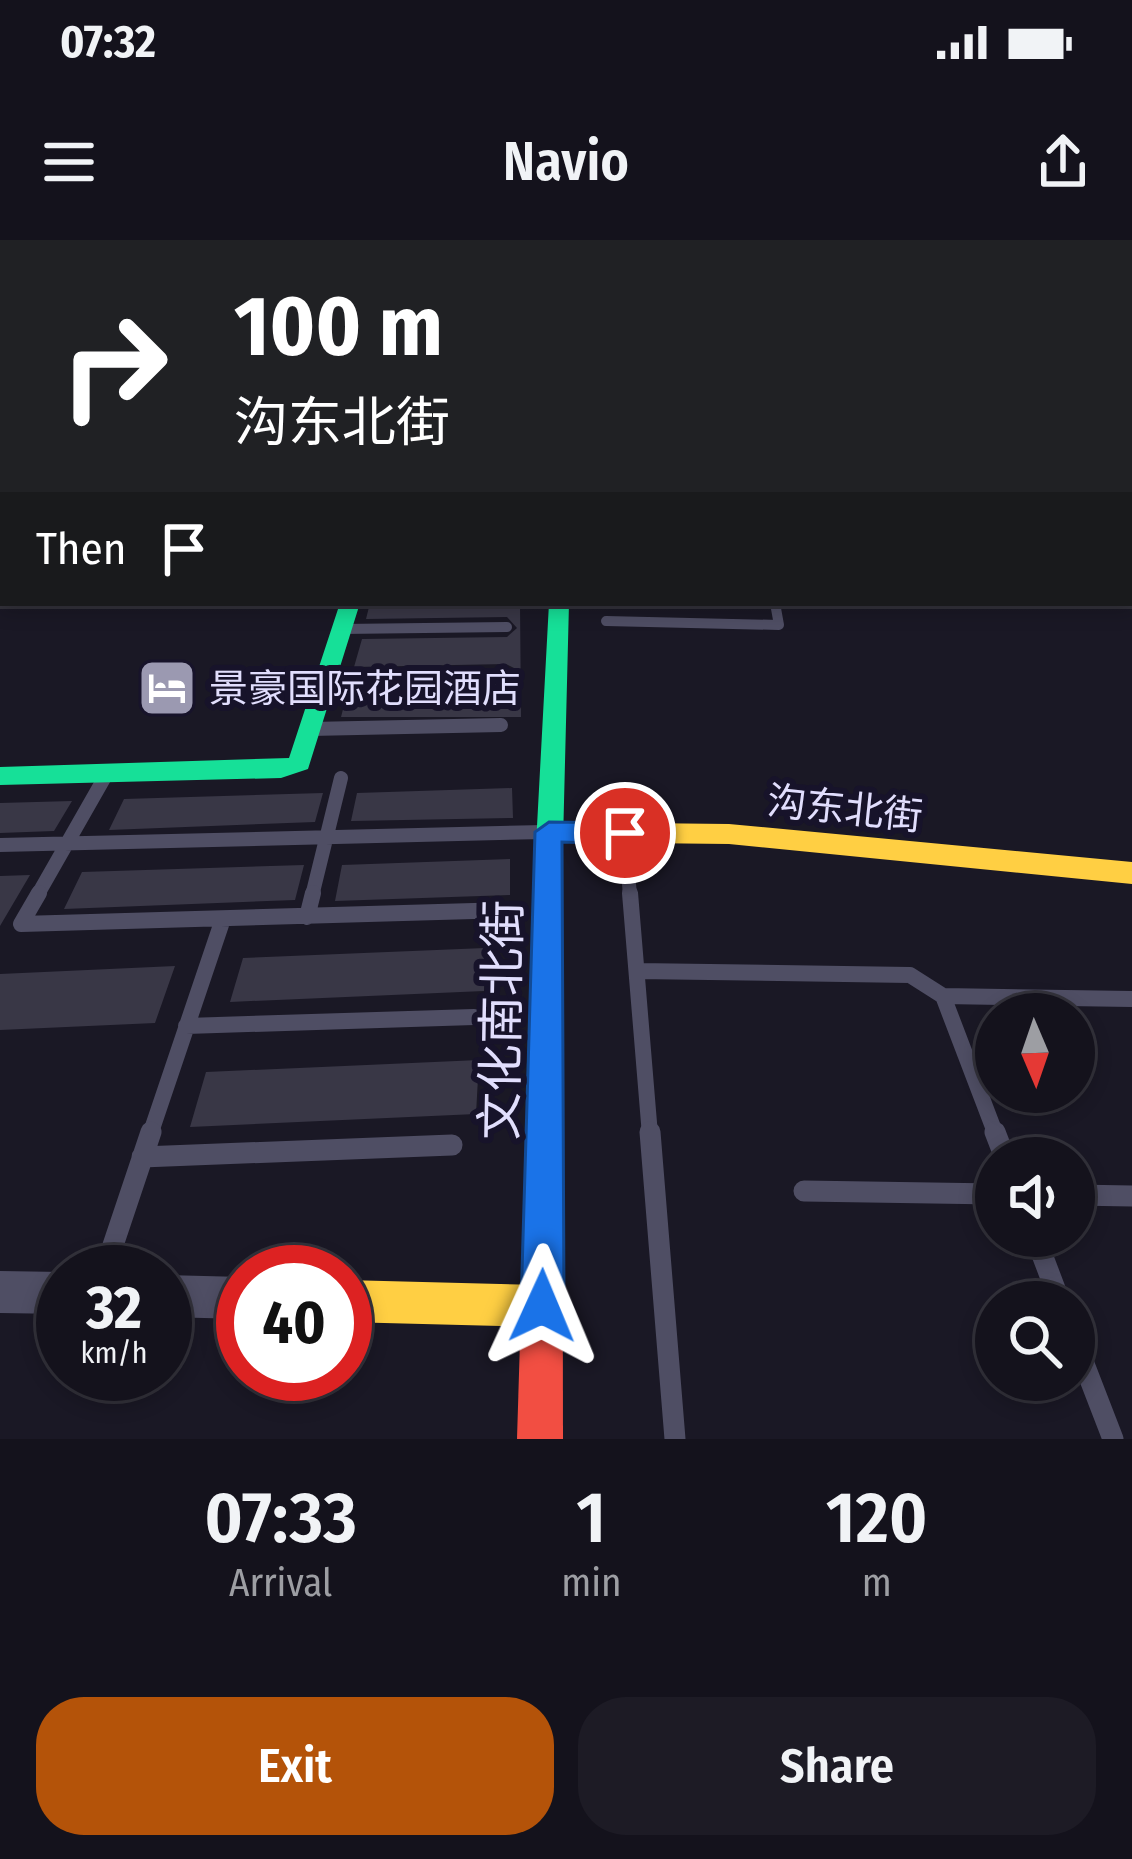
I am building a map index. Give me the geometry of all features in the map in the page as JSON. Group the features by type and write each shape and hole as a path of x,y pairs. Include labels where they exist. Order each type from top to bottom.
{"street":[{"name":"文化南北街","path":"540,1439 549,832 559,606"},
{"path":"0,776 281,769 299,763 346,616"},
{"name":"沟东北街","path":"549,832 729,834 1042,868 1132,873"},
{"path":"0,1292 36,1293"},
{"path":"372,1302 542,1306"}],"lane":[{"path":"606,621 779,625 776,606"},
{"path":"346,616 507,627"},
{"path":"326,677 506,674"},
{"path":"310,729 501,725"},
{"path":"107,773 21,924 509,910"},
{"path":"307,917 341,778"},
{"path":"0,845 549,832"},
{"path":"625,833 675,1439"},
{"path":"113,1245 223,919"},
{"path":"637,971 910,976 943,996 1132,999"},
{"path":"943,996 997,1137"},
{"path":"186,1026 474,1017"},
{"path":"142,1156 452,1145"},
{"path":"804,1191 975,1194"},
{"path":"1095,1195 1132,1196"},
{"path":"1095,1392 1113,1439"}],"building":[{"path":"520,606 521,717 341,717 349,686 506,684 515,678 514,668 506,664 354,667 362,639 507,637 517,628 507,617 366,619 369,607"},
{"path":"512,788 513,818 351,821 357,793"},
{"path":"323,793 315,822 109,830 124,799"},
{"path":"72,801 54,831 0,833 0,803"},
{"path":"510,859 510,895 335,901 342,865"},
{"path":"304,865 295,900 64,909 82,872"},
{"path":"30,875 0,926 0,876"},
{"path":"485,948 484,991 230,1002 243,958"},
{"path":"175,966 155,1023 0,1030 0,974"},
{"path":"479,1060 476,1114 190,1127 206,1072"}],"traffic: fast":[{"path":"0,776 281,769 299,763 349,606"},
{"path":"548,882 559,606"}],"traffic: slow":[{"path":"549,832 729,834 1132,873"},
{"path":"372,1302 542,1306"}],"traffic: jam":[{"path":"540,1439 548,882"}],"place":[{"name":"景豪国际花园酒店","path":"167,688"}],"route":[{"path":"542,1306 549,832 625,833"}]}
